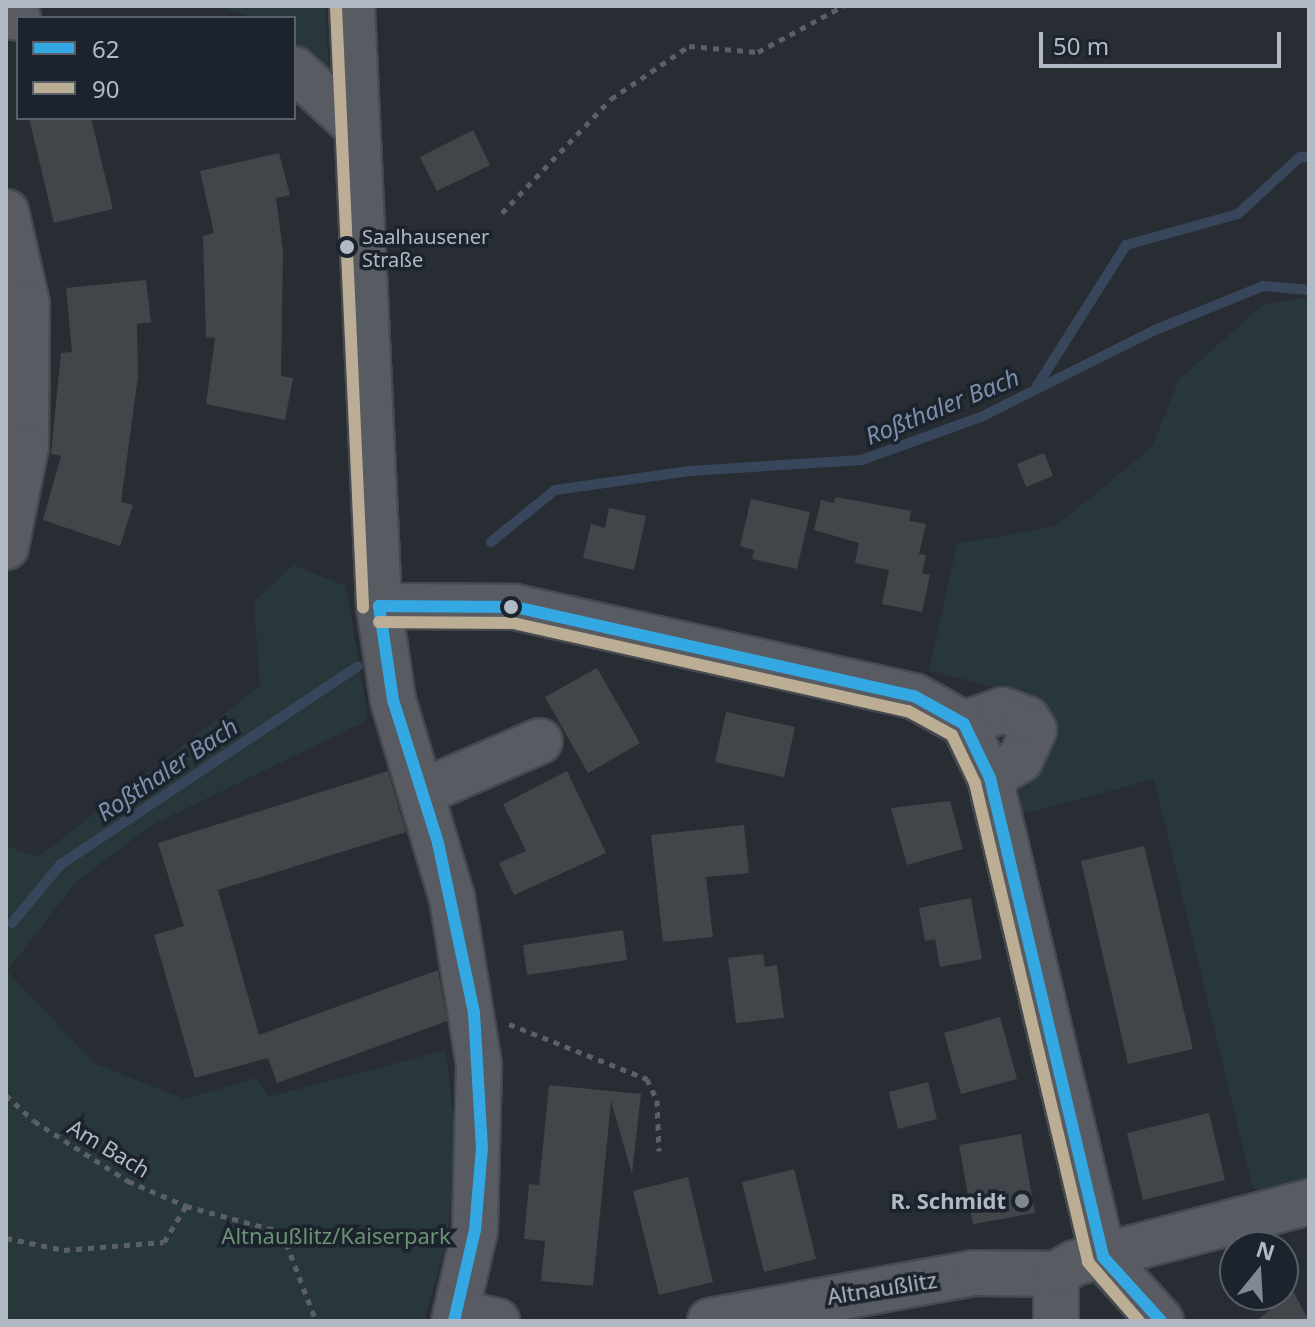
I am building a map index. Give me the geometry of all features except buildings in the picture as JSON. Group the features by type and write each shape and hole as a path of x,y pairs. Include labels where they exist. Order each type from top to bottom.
{"street":[{"path":"352,6 379,606 393,700 425,791 474,1013 482,1147 469,1318"},
{"path":"296,71 357,127"},
{"path":"6,212 27,304 26,446 6,547"},
{"path":"379,606 515,607 914,696 964,724 990,778 1103,1257 1161,1321"},
{"path":"964,724 1003,710 1027,719 1034,730 1020,760 990,778"},
{"path":"425,791 540,741"},
{"path":"1056,1321 1056,1274 1103,1257 1309,1202"},
{"path":"863,1321 955,1306 975,1273"},
{"name":"Altnaußlitz","path":"710,1321 975,1273 1056,1274"}],"path":[{"path":"502,213 611,99 689,46 758,52 843,6"},
{"path":"474,1013 647,1079 657,1100 659,1151"},
{"name":"Am Bach","path":"6,1095 34,1121 128,1181 186,1206 282,1232 316,1321"},
{"path":"6,1238 64,1250 164,1242 186,1206"}],"green space":[{"path":"220,6 325,6 329,73 296,50 296,16 248,16"},
{"path":"1309,297 1309,1194 1253,1189 1154,779 1023,814 1004,690 929,670 957,544 1056,526 1152,447 1179,379 1263,305"},
{"name":"Altnaußlitz/Kaiserpark","path":"293,565 346,586 368,720 152,825 76,882 7,971 95,1064 185,1099 256,1078 269,1097 446,1050 456,1146 447,1240 424,1321 6,1321 6,846 38,857 260,686 254,602"}],"waterway":[{"path":"1037,386 1126,245 1238,214 1300,157 1309,157"},
{"name":"Roßthaler Bach","path":"491,542 555,490 690,471 862,460 981,417 1155,330 1263,286 1309,290"},
{"name":"Roßthaler Bach","path":"12,923 60,865 358,666"}],"transit line":[{"name":"90","path":"336,7 363,607"},
{"name":"62","path":"379,606 515,607 914,696 964,724 990,778 1103,1257 1161,1321"},
{"name":"62","path":"379,606 393,700 438,843 474,1013 482,1147 475,1230 454,1321"},
{"name":"90","path":"379,622 513,623 908,711 952,735 975,783 1088,1262 1139,1321"}],"place":[{"name":"Saalhausener Straße","path":"347,247"},
{"name":"R. Schmidt","path":"1022,1201"}]}
